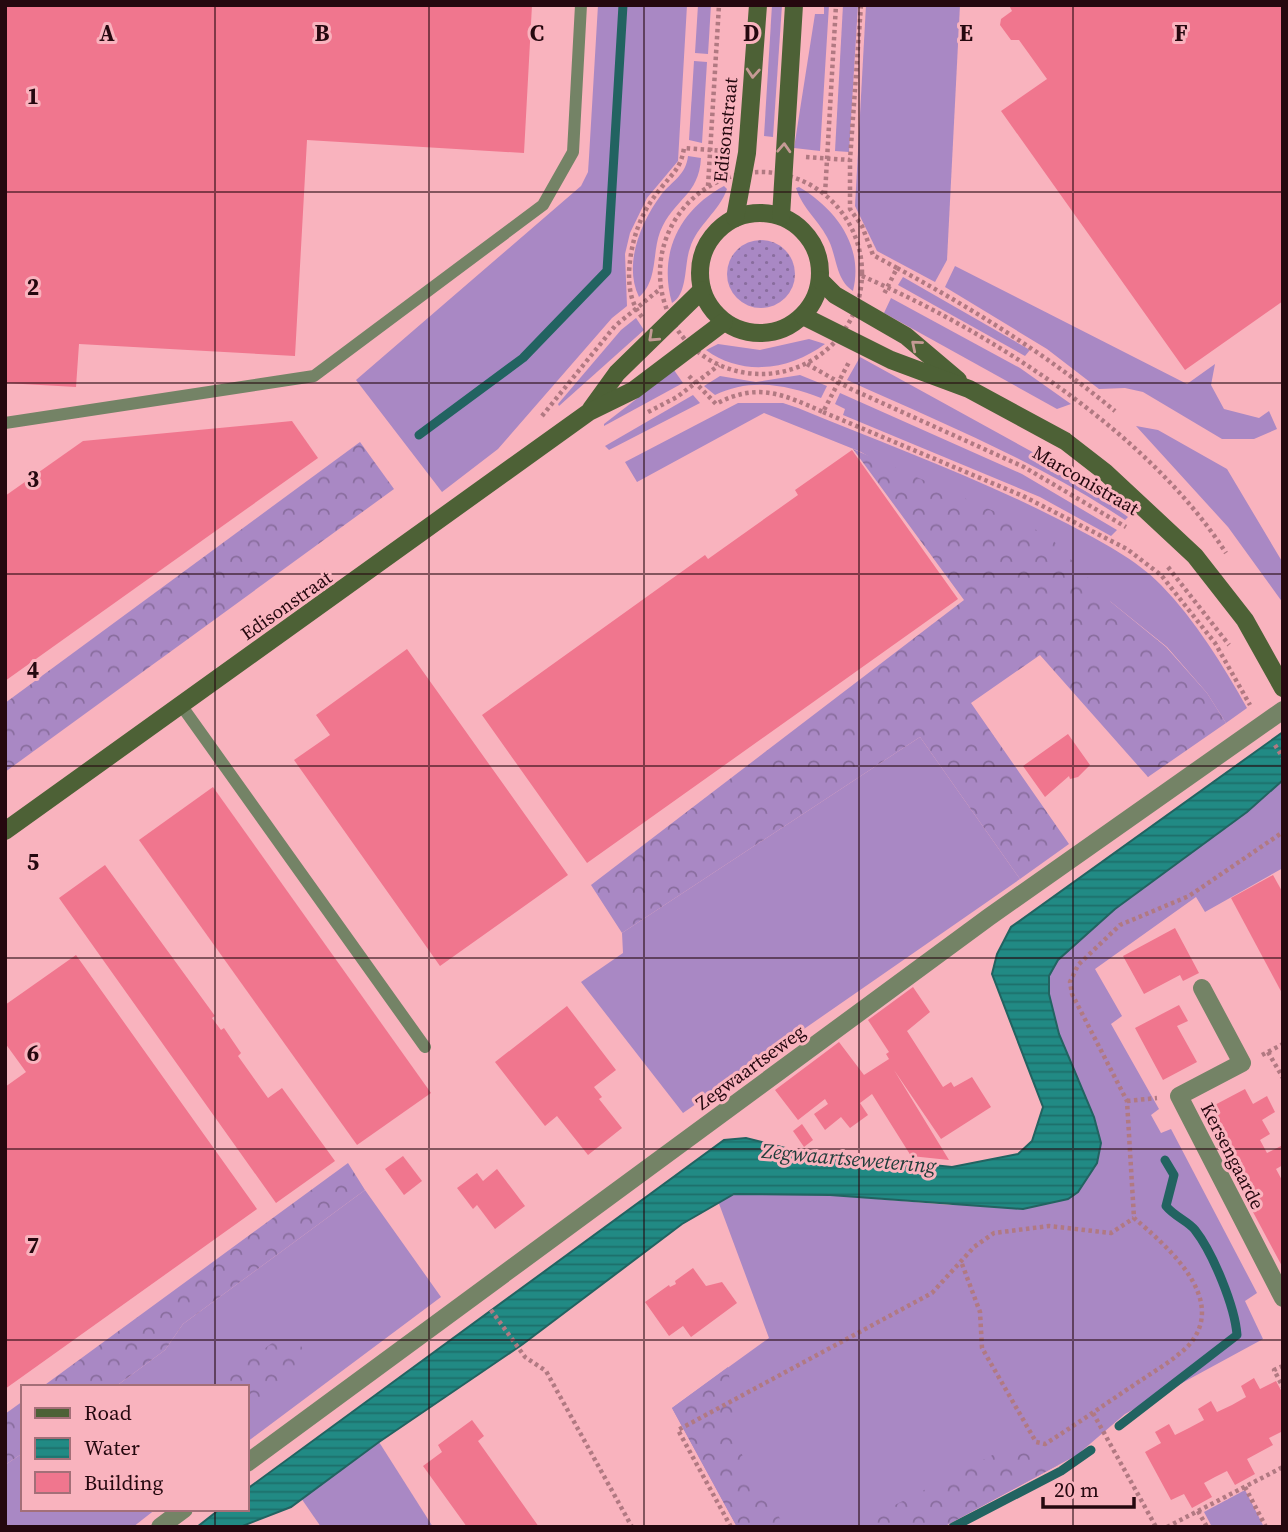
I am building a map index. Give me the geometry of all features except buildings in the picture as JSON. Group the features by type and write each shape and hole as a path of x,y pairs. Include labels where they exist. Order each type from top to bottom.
{"street":[{"name":"Edisonstraat","path":"735,218 747,153 758,5"},
{"path":"781,216 794,5"},
{"path":"750,213 781,216 808,237 818,257 820,280 811,305 803,316 782,329 747,332 724,322 707,302 702,290 700,261 712,235 735,218 750,213"},
{"name":"Marconistraat","path":"820,280 835,295 906,336 969,388"},
{"name":"Edisonstraat","path":"589,412 617,373 702,290"},
{"name":"Marconistraat","path":"803,316 891,360 969,388 1065,441 1137,499 1195,556 1245,620 1283,688"},
{"name":"Edisonstraat","path":"5,831 589,412 634,390 724,322"},
{"name":"Zegwaartseweg","path":"248,1462 989,918 1283,710"},
{"name":"Kersengaarde","path":"1202,988 1242,1063 1179,1097 1283,1298"},
{"path":"160,1527 181,1511"}],"lane":[{"path":"5,423 314,376 542,205 573,152 581,5"},
{"path":"181,705 425,1047"}],"path":[{"name":"Edisonstraat","path":"708,186 719,5"},
{"path":"836,5 825,195 841,212 853,231 862,276"},
{"path":"860,5 850,159 850,209 862,226 873,255 981,313 1060,366 1115,411"},
{"path":"656,334 636,309 629,289 630,253 636,230 660,188 682,166 684,148 747,153"},
{"path":"783,156 850,159"},
{"path":"873,317 897,268"},
{"path":"540,419 546,407 615,326 660,289"},
{"path":"823,412 859,342"},
{"path":"674,358 716,404 739,392 785,395 1023,496 1127,549 1161,575 1215,643 1261,725"},
{"name":"Marconistraat","path":"807,364 838,382 1024,467 1138,535"},
{"path":"1166,565 1235,654"},
{"path":"961,1264 980,1311 982,1348 1036,1442 1045,1444 1189,1345 1202,1314 1189,1272 1166,1245 1134,1217 1127,1101 1073,994 1070,982 1073,973 1095,946 1119,925 1189,896 1283,832"},
{"path":"1268,1052 1283,1079"},
{"path":"731,1527 678,1430 932,1293 974,1247 994,1233 1049,1226 1111,1233 1134,1217"},
{"path":"486,1303 519,1350 546,1371 632,1527"},
{"path":"1283,1366 1274,1370 1283,1387"},
{"path":"1093,1413 1156,1527"},
{"path":"1167,1527 1283,1466"},
{"path":"1245,1487 1266,1527"},
{"path":"1198,1511 1207,1527"}],"green space":[{"path":"598,5 687,5 678,161 647,198 630,233 625,254 627,306 612,318 498,449 442,492 356,380 581,186 588,172"},
{"path":"698,5 711,5 708,54 695,53"},
{"path":"772,5 782,5 773,137 764,136"},
{"path":"824,5 829,5 820,151 794,148 815,14 824,14"},
{"path":"843,5 858,5 849,152 835,151"},
{"path":"866,5 960,5 947,260 935,282 877,251 855,206"},
{"path":"694,61 707,62 702,143 689,140"},
{"path":"688,156 701,158 696,181 672,211 660,232 652,275 639,297 633,271 636,244 654,206 681,173"},
{"path":"724,186 727,189 719,205 693,240 681,293 672,303 668,267 676,235 695,208"},
{"path":"799,187 825,206 844,230 854,259 853,291 843,281 829,241 803,203 796,188"},
{"path":"768,240 789,255 795,267 793,287 785,298 768,308 754,308 737,298 729,287 727,267 737,250 748,242"},
{"path":"955,266 1187,384 1215,364 1211,385 1224,409 1259,418 1269,411 1277,429 1254,439 1222,439 1143,392 1125,388 1099,389 1047,349 945,287"},
{"path":"903,277 1030,350 1025,356 898,285"},
{"path":"891,298 1020,368 1071,404 1057,409 884,313"},
{"path":"636,318 644,330 559,406 621,330"},
{"path":"809,339 825,344 797,360 766,367 735,364 706,350 718,344 760,350"},
{"path":"860,357 1058,466 1128,517 1125,520 1058,480 989,444 847,380"},
{"path":"674,370 683,383 604,426 604,424"},
{"path":"800,375 827,386 821,398 781,386 741,386 715,395 704,386 720,376 756,382"},
{"path":"840,393 1022,474 1117,530 1111,536 1040,497 843,415 845,409 835,404"},
{"path":"693,395 700,403 609,450 605,446"},
{"path":"738,403 783,403 798,408 1002,492 1117,551 1151,576 1186,613 1247,708 1226,723 1207,693 1167,647 1111,602 861,452 764,413 637,482 625,462"},
{"path":"1136,426 1158,430 1227,469 1283,563 1283,603 1228,527"},
{"path":"360,442 394,489 5,772 5,703"},
{"path":"853,449 1048,535 1111,602 1166,647 1207,693 1226,723 1148,777 1040,655 971,703 1069,844 1020,879 920,737 622,933 591,885 964,600"},
{"path":"920,737 1020,879 683,1113 581,982 623,953 622,933"},
{"path":"1283,780 1283,868 1205,912 1196,897 1095,969 1122,1016 1111,1024 1159,1109 1151,1115 1161,1133 1171,1129 1257,1293 1245,1301 1263,1339 1125,1414 1077,1455 943,1527 737,1527 672,1408 769,1338 718,1201 734,1194 830,1195 950,1205 1097,1163 1101,1143 1094,1117 1059,1034 1049,994 1049,976 1058,960 1115,909 1247,812"},
{"path":"348,1163 365,1190 183,1324 165,1350 118,1385 45,1385"},
{"path":"365,1190 441,1297 248,1441 248,1385 118,1385 165,1350 183,1324"},
{"path":"279,1338 301,1346 309,1359 248,1410 248,1385 215,1385"},
{"path":"728,1367 737,1446 785,1527 737,1527 672,1408"},
{"path":"21,1402 21,1454 5,1465 5,1414"},
{"path":"379,1442 433,1527 321,1527 301,1498"},
{"path":"1018,1442 1058,1465 943,1527 852,1527"},
{"path":"21,1454 21,1511 153,1511 133,1527 5,1527 5,1465"},
{"path":"1245,1490 1264,1527 1212,1527 1204,1512"}],"water":[{"name":"Zegwaartsewetering","path":"1283,732 1283,780 1247,812 1115,909 1058,960 1049,976 1049,994 1059,1034 1094,1117 1101,1143 1097,1163 1078,1192 1068,1199 1023,1209 830,1195 734,1194 682,1224 523,1344 379,1442 291,1507 240,1527 197,1527 217,1511 248,1511 248,1488 724,1140 746,1138 797,1151 952,1167 1018,1154 1032,1141 1043,1107 992,974 997,954 1011,927"}],"waterway":[{"path":"419,435 523,358 607,271 623,5"},
{"path":"1119,1426 1237,1335 1228,1296 1209,1252 1192,1227 1166,1206 1174,1175 1165,1160"},
{"path":"953,1527 1061,1471 1091,1450"}]}
